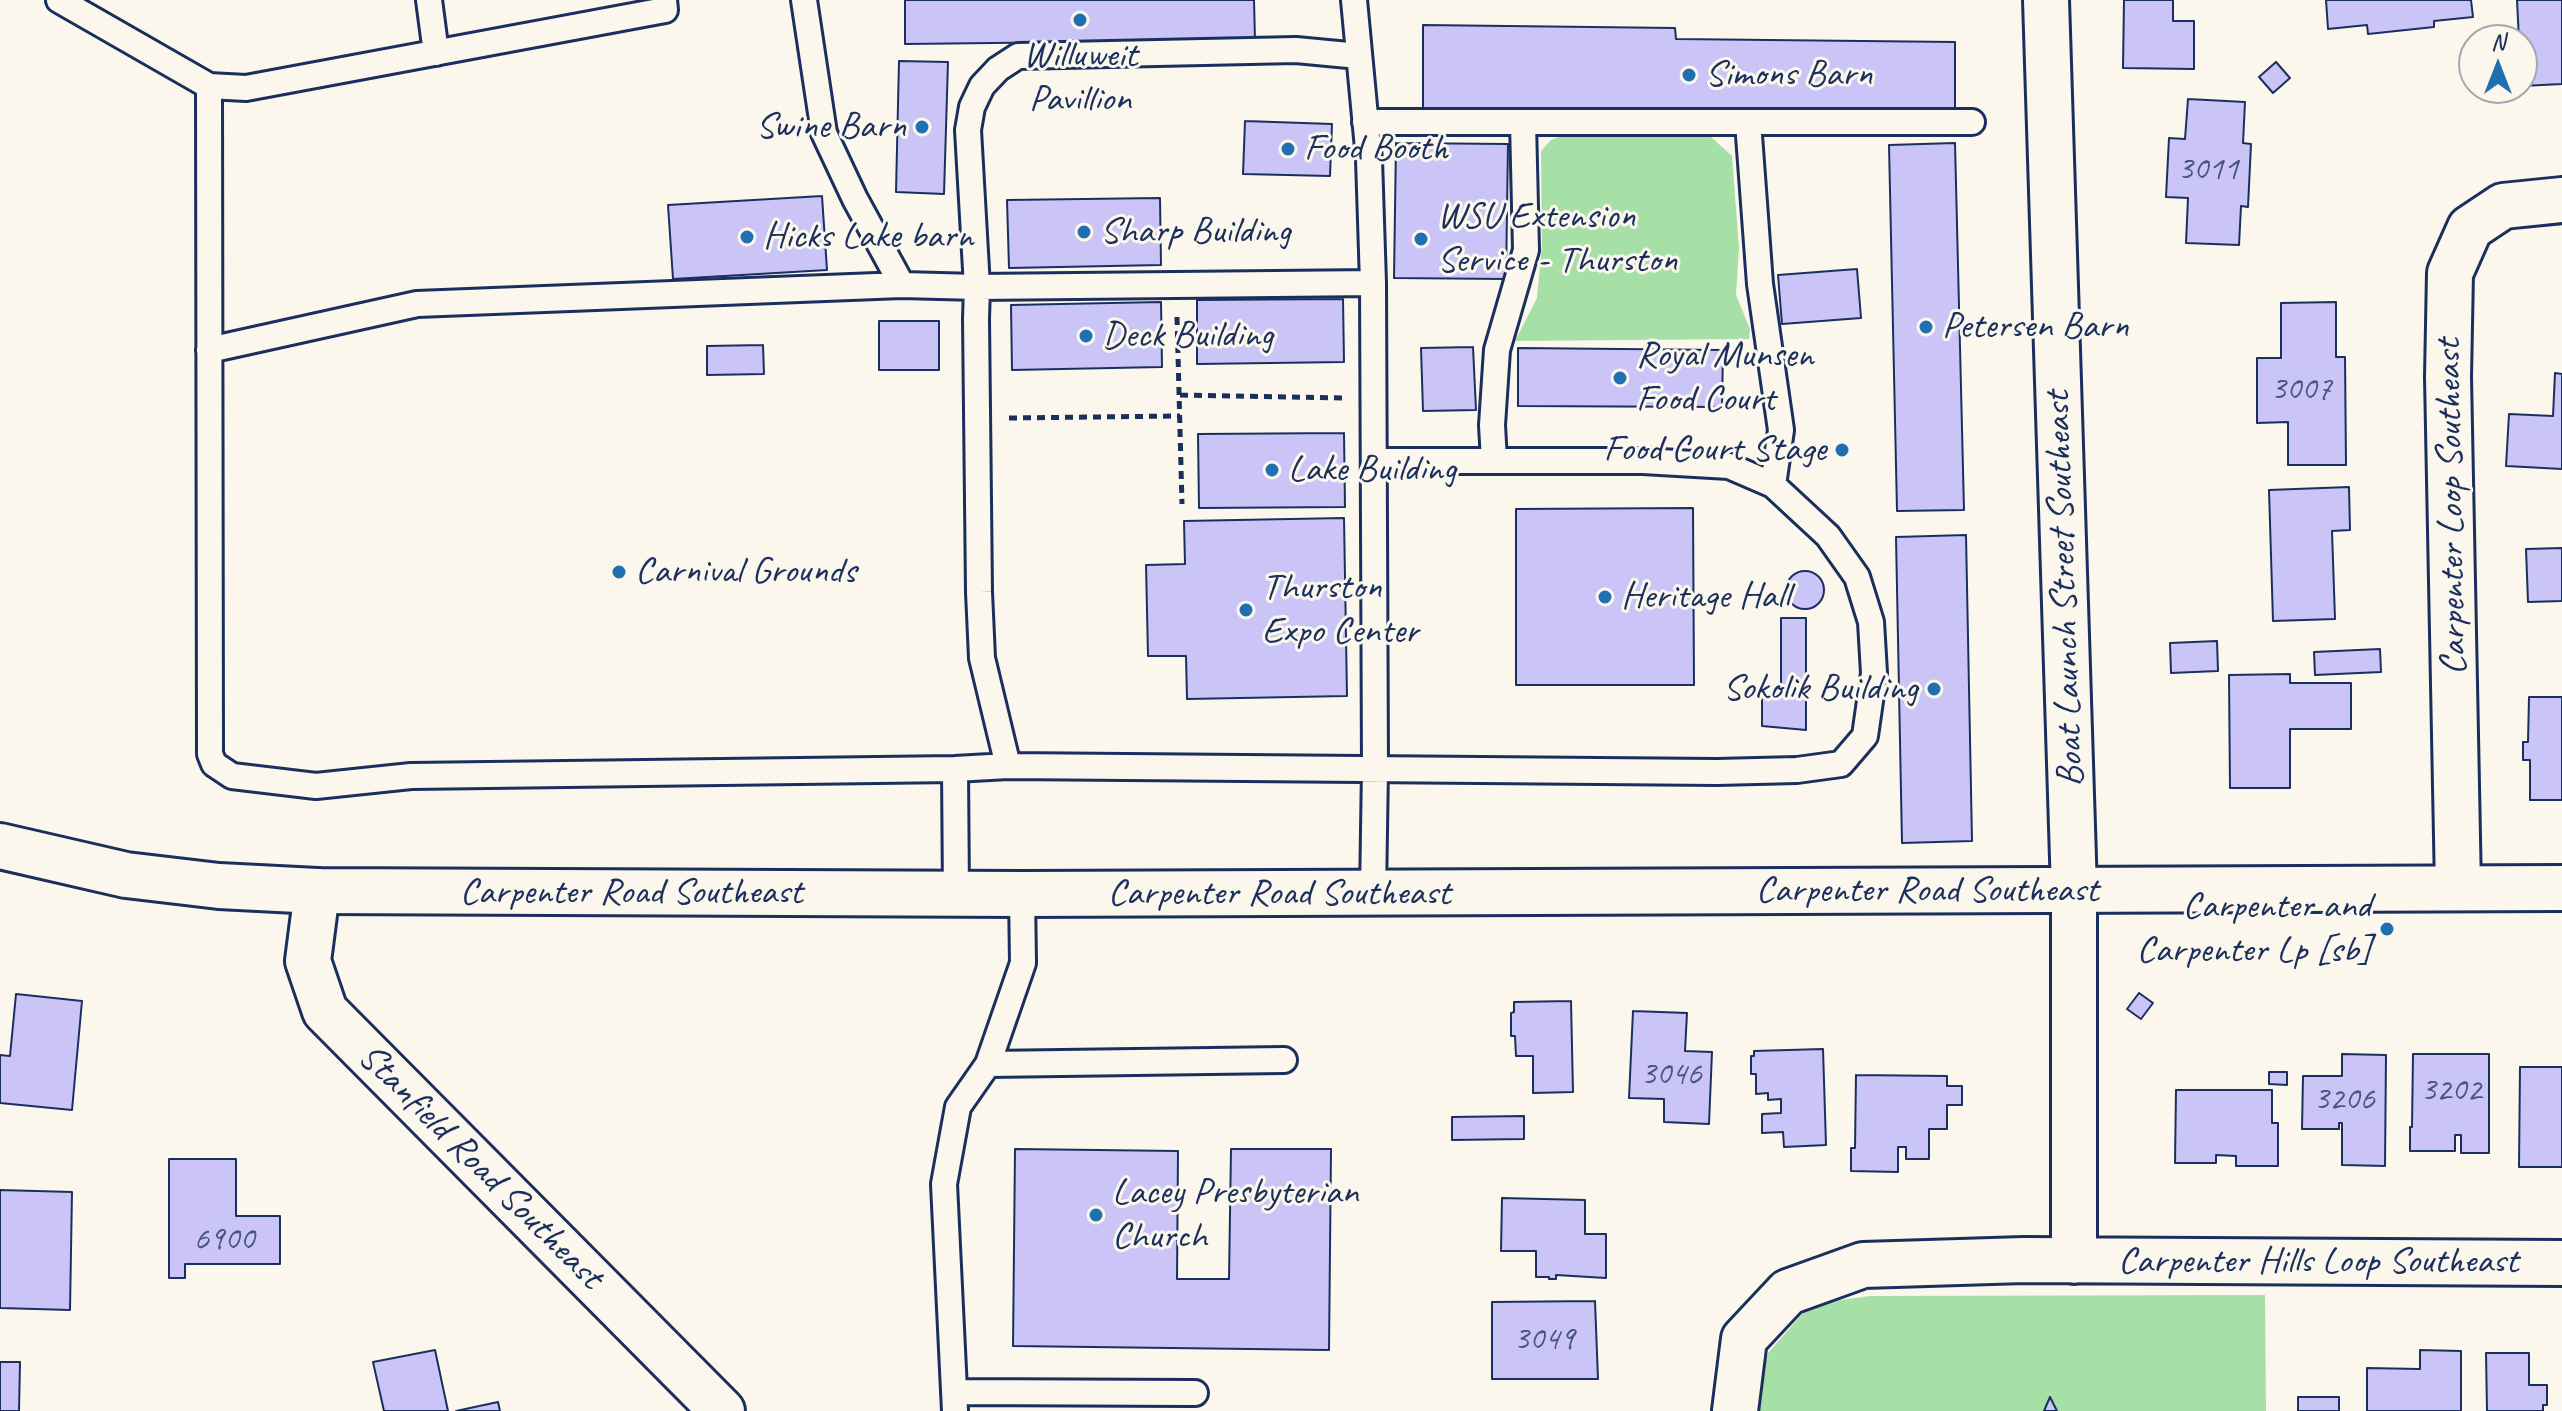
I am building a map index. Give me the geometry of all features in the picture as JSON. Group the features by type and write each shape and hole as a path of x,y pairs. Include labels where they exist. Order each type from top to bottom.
{"street":[{"name":"Boat Launch Street Southeast","path":"2046,0 2074,890"},
{"name":"Carpenter Loop Southeast","path":"2458,888 2448,377 2450,273 2470,228 2503,206 2562,200"},
{"name":"Carpenter Road Southeast","path":"0,846 126,875 219,886 317,891 1373,894 2562,888"},
{"name":"Carpenter Hills Loop Southeast","path":"2074,890 2074,1261"},
{"name":"Stanfield Road Southeast","path":"317,891 308,961 325,1011 722,1411"},
{"name":"Carpenter Hills Loop Southeast","path":"1735,1411 1744,1339 1788,1292 1863,1265 2074,1261 2562,1263"}],"lane":[{"path":"59,0 209,86 246,88 665,10 664,0"},
{"path":"429,0 436,53"},
{"path":"804,0 824,133 855,199 902,285"},
{"path":"1354,0 1365,122 1373,283 1373,894"},
{"path":"1008,766 982,658 977,287 968,130 972,107 982,86 998,69 1018,56 1296,50 1359,56"},
{"path":"209,86 210,754 214,764 232,776 316,786 411,776 1008,766 1717,772 1797,770 1841,764 1865,736 1874,673 1871,622 1857,577 1828,536 1773,485 1729,466 1643,461 1374,461"},
{"path":"1365,122 1972,122"},
{"path":"1494,461 1492,425 1497,350 1526,250 1523,122"},
{"path":"1748,122 1760,284 1781,430 1773,485"},
{"path":"209,350 417,304 902,285 1373,283"},
{"path":"955,769 956,894"},
{"path":"1022,894 1023,963 988,1064 958,1107 944,1184 955,1402 1195,1393"},
{"path":"988,1064 1284,1060"}],"path":[{"path":"1177,285 1182,504"},
{"path":"1180,395 1373,399"},
{"path":"977,418 1180,416"}],"green space":[{"path":"1564,135 1710,136 1732,156 1739,248 1736,295 1750,329 1749,339 1515,341 1537,298 1542,244 1541,151 1551,140"},
{"path":"2265,1295 2266,1411 1757,1411 1757,1393 1768,1353 1811,1304 1870,1296"}],"building":[{"name":"Willuweit Pavillion","path":"905,0 1254,0 1255,40 905,44"},
{"path":"2124,0 2173,0 2173,21 2194,21 2194,69 2123,68"},
{"path":"2326,0 2471,0 2473,17 2434,21 2434,27 2368,34 2367,25 2328,29"},
{"path":"2517,0 2562,0 2562,84 2538,85 2538,24 2518,24"},
{"name":"Simons Barn","path":"1423,25 1675,28 1676,39 1955,42 1955,108 1423,109"},
{"name":"Swine Barn","path":"899,61 948,62 944,194 896,192"},
{"path":"2276,62 2290,78 2273,93 2259,77"},
{"path":"2188,99 2245,102 2243,143 2251,144 2248,207 2241,206 2239,245 2186,243 2188,198 2166,197 2169,138 2185,139"},
{"name":"Food Booth","path":"1245,121 1332,124 1330,176 1243,174"},
{"path":"1396,143 1508,144 1506,279 1394,278"},
{"name":"Petersen Barn","path":"1955,143 1964,510 1897,511 1889,145"},
{"name":"Hicks Lake barn","path":"822,196 827,270 673,279 668,205"},
{"name":"Sharp Building","path":"1160,198 1161,265 1009,268 1007,200"},
{"path":"1857,269 1861,318 1782,324 1778,275"},
{"path":"1343,299 1344,362 1197,364 1197,300"},
{"name":"Deck Building","path":"1161,302 1162,367 1012,370 1011,305"},
{"path":"2336,302 2336,357 2345,357 2346,465 2288,465 2288,422 2257,423 2257,358 2281,358 2281,303"},
{"path":"879,321 939,321 939,370 879,370"},
{"path":"763,345 764,374 707,375 707,346"},
{"path":"1473,347 1476,410 1423,411 1421,348"},
{"name":"Royal Munsen Food Court","path":"1518,348 1723,350 1722,407 1518,406"},
{"path":"2555,373 2562,374 2562,469 2506,466 2509,414 2553,416"},
{"name":"Lake Building","path":"1344,433 1345,507 1199,508 1198,434"},
{"path":"2349,487 2350,530 2332,531 2335,619 2273,621 2269,490"},
{"name":"Heritage Hall","path":"1693,508 1694,685 1516,685 1516,509"},
{"name":"Thurston Expo Center","path":"1344,518 1347,696 1187,699 1186,656 1148,656 1146,565 1185,564 1184,521"},
{"name":"Sokolik Building","path":"1966,535 1972,841 1902,843 1896,537"},
{"path":"2562,548 2562,601 2528,602 2526,549"},
{"path":"1805,571 1819,576 1824,590 1819,604 1805,609 1791,604 1786,590 1791,576"},
{"path":"1781,618 1806,618 1806,730 1762,726 1762,697 1781,697"},
{"path":"2217,641 2218,671 2171,673 2170,643"},
{"path":"2380,649 2381,672 2315,675 2314,652"},
{"path":"2290,674 2290,683 2351,683 2351,729 2290,729 2290,788 2230,788 2229,675"},
{"path":"2529,697 2562,697 2562,800 2530,800 2530,760 2523,760 2523,742 2528,742"},
{"path":"2139,993 2153,1003 2141,1019 2127,1009"},
{"path":"16,994 82,1001 72,1110 0,1103 0,1055 10,1056"},
{"path":"1571,1001 1573,1092 1533,1093 1533,1056 1516,1056 1515,1036 1511,1036 1514,1002"},
{"path":"1633,1011 1687,1013 1685,1051 1712,1052 1709,1124 1664,1122 1664,1099 1629,1098"},
{"path":"1823,1049 1826,1145 1784,1147 1783,1132 1762,1133 1762,1114 1781,1113 1781,1099 1768,1100 1768,1093 1756,1094 1756,1074 1751,1074 1751,1056 1754,1056 1754,1051"},
{"path":"2342,1054 2386,1055 2385,1166 2342,1165 2342,1123 2339,1123 2339,1129 2302,1129 2303,1076 2342,1076"},
{"path":"2413,1054 2489,1054 2489,1153 2461,1153 2461,1135 2455,1135 2455,1151 2410,1151"},
{"path":"2520,1067 2562,1067 2562,1167 2519,1167"},
{"path":"2269,1072 2287,1072 2287,1085 2269,1084"},
{"path":"1856,1075 1947,1076 1947,1086 1962,1086 1962,1105 1947,1105 1947,1129 1929,1129 1929,1159 1906,1159 1906,1147 1898,1147 1898,1172 1851,1171 1851,1148 1855,1148"},
{"path":"2176,1090 2272,1090 2272,1123 2278,1123 2278,1166 2236,1166 2236,1156 2216,1155 2216,1163 2175,1163"},
{"path":"1524,1116 1524,1139 1452,1140 1452,1117"},
{"name":"Lacey Presbyterian Church","path":"1015,1149 1178,1151 1177,1279 1229,1279 1231,1149 1331,1149 1329,1350 1013,1346"},
{"path":"169,1159 236,1159 236,1216 280,1216 280,1264 185,1264 185,1278 169,1278"},
{"path":"0,1190 72,1192 70,1310 0,1308"},
{"path":"1502,1198 1585,1200 1585,1234 1606,1234 1606,1278 1536,1277 1536,1251 1501,1251"},
{"path":"1595,1301 1598,1379 1492,1379 1492,1302"},
{"path":"435,1350 448,1411 384,1411 373,1362"},
{"path":"2420,1350 2461,1351 2461,1411 2367,1411 2367,1368 2420,1369"},
{"path":"2486,1353 2529,1353 2529,1385 2547,1385 2547,1405 2543,1405 2543,1411 2487,1411"},
{"path":"0,1362 20,1362 19,1411 0,1411"},
{"path":"2050,1397 2057,1411 2044,1411"},
{"path":"2298,1397 2339,1397 2339,1411 2298,1411"},
{"path":"498,1402 500,1411 456,1411"}],"place":[{"name":"Willuweit Pavillion","path":"1080,20"},
{"name":"Simons Barn","path":"1689,75"},
{"name":"Swine Barn","path":"922,127"},
{"name":"Food Booth","path":"1288,149"},
{"name":"Sharp Building","path":"1084,232"},
{"name":"Hicks Lake barn","path":"747,237"},
{"name":"WSU Extension Service - Thurston","path":"1421,239"},
{"name":"Petersen Barn","path":"1926,327"},
{"name":"Deck Building","path":"1086,336"},
{"name":"Royal Munsen Food Court","path":"1620,378"},
{"name":"Food Court Stage","path":"1842,450"},
{"name":"Lake Building","path":"1272,470"},
{"name":"Carnival Grounds","path":"619,572"},
{"name":"Heritage Hall","path":"1605,597"},
{"name":"Thurston Expo Center","path":"1246,610"},
{"name":"Sokolik Building","path":"1934,689"},
{"name":"Carpenter and Carpenter Lp [sb]","path":"2387,929"},
{"name":"Lacey Presbyterian Church","path":"1096,1215"}]}
